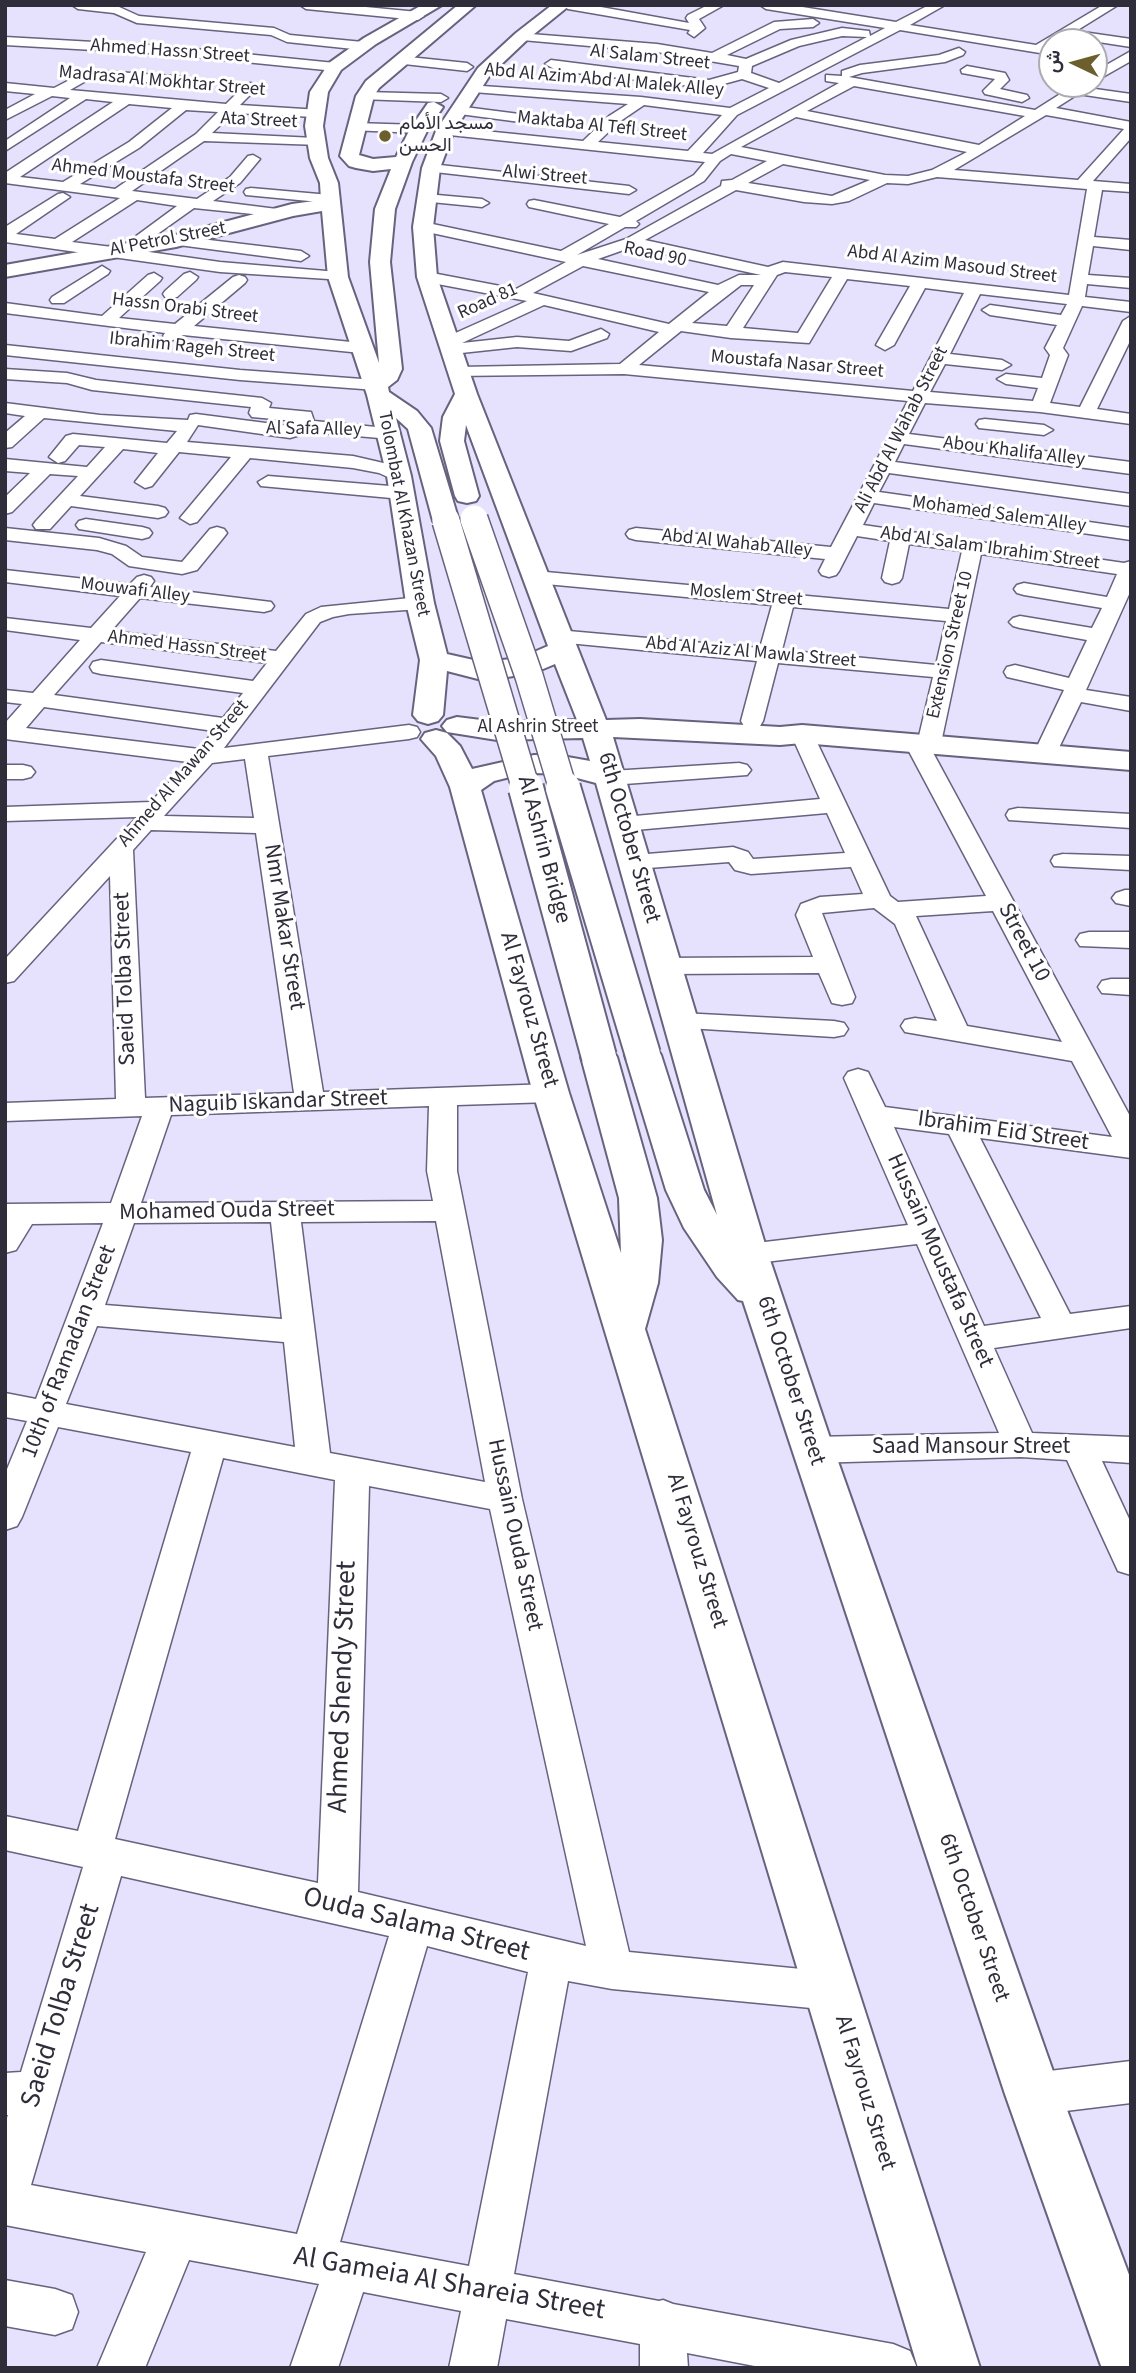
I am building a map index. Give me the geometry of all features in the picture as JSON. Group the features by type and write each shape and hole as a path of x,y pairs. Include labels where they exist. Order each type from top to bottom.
{"main road":[{"path":"314,127 321,85 335,67 357,45 418,16 434,5"},
{"path":"402,162 373,165 351,159 349,156 365,96 376,80 468,5"},
{"path":"377,390 390,375 391,369 380,244 385,209 402,162 419,129 522,36 542,14"},
{"path":"433,175 467,86 515,25 542,14 563,15"},
{"path":"391,29 407,35 431,35"},
{"name":"Tolombat Al Khazan Street","path":"314,127 330,195 322,251 377,390 391,433 420,603 434,660 433,728"},
{"name":"6th October Street","path":"433,175 428,277 463,383 560,643 591,717 748,1254 812,1450 1033,2094 1127,2340"},
{"name":"Al Petrol Street","path":"9,269 59,288 176,241 230,228 330,195"},
{"name":"Al Ashrin Bridge","path":"463,383 452,441 460,520 511,734 638,1198 642,1240 640,1262 638,1283 626,1327"},
{"name":"Al Ashrin Bridge","path":"377,390 409,416 419,428 529,676 685,1190 699,1219 731,1266 765,1304"},
{"path":"434,660 478,670 502,669 547,659 560,643"},
{"name":"Al Ashrin Street","path":"591,717 640,728 923,742 1131,761"},
{"name":"Al Ashrin Street","path":"433,728 498,732 591,717 752,721 783,726 802,734"},
{"name":"Al Fayrouz Street","path":"433,728 449,752 465,787 551,1093 949,2368"},
{"path":"465,787 495,771 534,764 575,767 611,779"}],"street":[{"path":"78,5 117,10 136,19 263,31 357,45"},
{"path":"568,5 695,24 715,24"},
{"path":"671,50 695,24 718,5"},
{"path":"766,5 1038,46"},
{"path":"692,156 727,116 780,87 801,64 826,63 939,5"},
{"path":"301,7 418,16"},
{"path":"1072,28 1093,17 1113,12"},
{"path":"713,57 778,25 806,25 831,16"},
{"path":"263,31 281,19"},
{"path":"1079,24 1131,32"},
{"path":"165,50 200,25"},
{"path":"367,25 391,29"},
{"path":"116,47 142,28"},
{"path":"739,28 763,32"},
{"path":"638,31 654,35 657,48"},
{"name":"Al Salam Street","path":"564,53 551,64 714,85 791,44 839,32 898,42"},
{"path":"205,54 234,35"},
{"path":"250,58 283,36"},
{"path":"522,36 657,48 713,57 745,70 756,82 780,87"},
{"path":"564,53 580,40"},
{"name":"Ahmed Hassn Street","path":"5,41 165,50 335,67"},
{"path":"603,225 621,222 699,178 715,158 728,149 794,113 846,77 975,55 1003,43"},
{"path":"314,64 357,45"},
{"path":"923,46 975,55"},
{"path":"856,47 931,61"},
{"path":"1108,48 1127,54"},
{"path":"1108,52 1127,54"},
{"path":"5,53 133,62"},
{"path":"564,53 691,68 745,70"},
{"path":"769,54 895,89 1044,109 1128,124 1090,181"},
{"path":"1108,56 1127,54"},
{"path":"1108,67 1127,54"},
{"path":"124,119 154,102 220,55"},
{"path":"918,93 949,78 975,55"},
{"path":"399,60 558,123"},
{"path":"67,66 108,69"},
{"path":"5,116 87,74 194,75"},
{"path":"543,141 569,110 614,74"},
{"path":"846,77 1003,78 990,89 993,93 1044,109"},
{"path":"535,78 599,86"},
{"path":"376,80 467,86 569,110"},
{"path":"594,157 614,119 677,81"},
{"path":"5,179 81,129 139,85"},
{"path":"365,96 467,86"},
{"name":"Abd Al Azim Abd Al Malek Alley","path":"467,86 586,96 648,98 727,116"},
{"path":"58,244 111,209 145,178 187,149 250,87"},
{"name":"Madrasa Al Mokhtar Street","path":"7,88 230,109 314,127"},
{"path":"880,101 879,99 895,89"},
{"path":"1108,93 1131,98"},
{"path":"5,147 85,94"},
{"path":"728,149 835,169 882,173 908,180 937,173 981,150 1062,98"},
{"path":"5,235 25,220 66,200 184,105"},
{"path":"794,113 981,150"},
{"path":"688,122 727,116"},
{"path":"555,196 594,157 635,125 614,119 590,117"},
{"path":"142,121 209,130 314,127"},
{"path":"814,133 837,121"},
{"path":"36,126 81,129"},
{"name":"Ata Street","path":"209,130 250,139 314,127"},
{"path":"355,127 419,129"},
{"path":"934,141 957,127"},
{"path":"24,352 59,288 116,264 197,203 243,173 250,139"},
{"name":"Maktaba Al Tefl Street","path":"433,175 543,141 594,157 654,160 692,156 715,158"},
{"path":"134,145 187,149"},
{"path":"48,150 168,162"},
{"path":"433,175 594,157 654,160"},
{"path":"433,175 564,256 614,250 781,159"},
{"path":"518,294 557,272 583,252 618,202 654,160"},
{"path":"1047,166 1090,181"},
{"path":"788,195 835,169"},
{"path":"699,178 788,195 832,200 844,198 882,173"},
{"path":"937,173 1090,181 1131,188"},
{"path":"433,175 629,190"},
{"path":"433,175 482,203"},
{"path":"433,175 472,221"},
{"name":"Alwi Street","path":"433,175 497,192"},
{"path":"145,178 172,181"},
{"name":"Ahmed Moustafa Street","path":"5,179 66,200 127,194 276,214"},
{"path":"307,181 330,195"},
{"path":"1040,407 1059,355 1054,348 1076,302 1081,279 1090,262 1087,242 1097,222 1099,205 1090,181"},
{"path":"198,184 225,187"},
{"path":"251,192 330,195"},
{"name":"Alwi Street","path":"603,225 529,205 555,196 618,202"},
{"path":"27,202 66,200 111,209"},
{"path":"5,218 25,220"},
{"path":"621,222 655,229"},
{"path":"230,228 269,235"},
{"path":"5,235 58,244 154,278 190,277 236,282 139,364"},
{"path":"559,238 583,252"},
{"path":"176,241 322,251"},
{"path":"631,242 768,277"},
{"path":"1087,242 1131,245"},
{"path":"614,250 644,260 739,280 768,277"},
{"path":"116,264 245,270 322,251"},
{"name":"Road 90","path":"583,252 720,290"},
{"path":"531,267 557,272"},
{"name":"Abd Al Azim Masoud Street","path":"768,277 778,267 787,267 1131,307"},
{"path":"428,277 488,287 673,328 805,338 843,273"},
{"path":"488,287 510,275"},
{"path":"171,294 190,277"},
{"path":"731,332 768,277"},
{"path":"106,321 154,278"},
{"path":"1081,279 1131,283"},
{"path":"624,369 720,290 739,280"},
{"path":"885,345 920,282"},
{"name":"Hassn Orabi Street","path":"5,308 59,288 106,321 361,348"},
{"name":"Ali Abd Al Wahab Street","path":"833,563 935,365 960,328 975,289"},
{"path":"575,308 594,297"},
{"name":"Road 81","path":"451,345 542,300"},
{"path":"124,304 151,308"},
{"path":"625,319 642,309"},
{"path":"517,314 541,319"},
{"path":"960,328 1067,321"},
{"path":"1077,433 1083,412 1096,393 1111,361 1126,343 1131,321"},
{"path":"98,359 137,325"},
{"path":"577,328 652,346"},
{"path":"451,345 517,342 570,346 614,337"},
{"path":"145,482 213,398 275,340"},
{"name":"Ibrahim Rageh Street","path":"5,350 377,390"},
{"path":"226,350 258,357"},
{"path":"752,383 760,360"},
{"path":"1111,361 1131,364"},
{"path":"935,365 1048,384"},
{"name":"Moustafa Nasar Street","path":"463,383 624,369 752,383 800,380 1131,419"},
{"path":"5,374 67,378 82,380 92,385 262,404 259,414 305,416 304,427"},
{"path":"5,443 92,385"},
{"path":"88,440 141,390"},
{"path":"1096,393 1119,396"},
{"path":"980,447 990,402"},
{"name":"Al Safa Alley","path":"5,408 49,414 290,432 304,427 391,433"},
{"path":"985,424 1044,430"},
{"name":"Abou Khalifa Alley","path":"898,438 1131,468"},
{"path":"5,508 73,440 245,452 371,465 401,484"},
{"path":"119,443 45,523 142,533"},
{"path":"190,518 245,452"},
{"path":"5,465 52,462 92,472"},
{"path":"883,466 1131,500"},
{"path":"268,482 401,484"},
{"name":"Mohamed Salem Alley","path":"868,496 1131,534"},
{"path":"66,500 162,508 125,554"},
{"name":"Abd Al Salam Ibrahim Street","path":"851,528 1130,569"},
{"path":"5,534 99,544 125,554 136,562 182,568 190,566 218,533"},
{"name":"Abd Al Wahab Alley","path":"636,534 833,563"},
{"path":"892,578 901,536"},
{"name":"Extension Street 10","path":"923,742 945,672 973,547"},
{"path":"7,732 159,565"},
{"path":"1046,753 1100,636 1118,610 1130,569"},
{"name":"Mouwafi Alley","path":"5,576 264,606"},
{"name":"Moslem Street","path":"535,577 957,616"},
{"path":"1024,589 1118,610"},
{"path":"752,721 784,600"},
{"name":"Ahmed Al Mawan Street","path":"5,975 205,757 305,625 328,611 420,603"},
{"path":"1020,622 1100,636"},
{"path":"5,645 13,625"},
{"name":"Ahmed Hassn Street","path":"13,625 280,658"},
{"name":"Abd Al Aziz Al Mawla Street","path":"560,643 770,654 945,672"},
{"path":"101,667 258,688"},
{"path":"1015,672 1131,704"},
{"path":"9,696 229,726"},
{"path":"7,732 205,757 433,728"},
{"path":"802,734 860,859 887,905 906,920 956,1033"},
{"name":"Street 10","path":"923,742 1002,903 1131,1147"},
{"name":"Nmr Makar Street","path":"256,752 310,1102"},
{"path":"611,779 739,770"},
{"path":"624,824 836,805"},
{"path":"5,814 151,816 268,826"},
{"path":"1018,815 1131,821"},
{"name":"Saeid Tolba Street","path":"121,849 146,1107"},
{"path":"635,862 733,854 739,857 744,865 751,867 860,859"},
{"path":"1063,861 1131,863"},
{"path":"842,997 808,915 810,909 820,905 1002,903"},
{"path":"1089,940 1131,940"},
{"path":"665,966 829,965"},
{"path":"681,1021 834,1030"},
{"path":"915,1026 1082,1054"},
{"name":"Hussain Moustafa Street","path":"858,1078 1021,1445"},
{"name":"Naguib Iskandar Street","path":"5,1112 551,1093"},
{"name":"Hussain Ouda Street","path":"443,1097 442,1171 449,1210 505,1499 612,1970"},
{"name":"10th of Ramadan Street","path":"5,1517 123,1213 146,1107"},
{"name":"Ibrahim Eid Street","path":"874,1115 1131,1147"},
{"path":"960,1127 1061,1327"},
{"name":"Mohamed Ouda Street","path":"14,1214 449,1210"},
{"path":"285,1212 314,1462"},
{"path":"5,1242 14,1214"},
{"path":"748,1254 927,1233"},
{"path":"86,1314 298,1332"},
{"path":"974,1339 1131,1317"},
{"path":"5,1405 505,1499"},
{"name":"Saeid Tolba Street","path":"5,2200 21,2092 100,1854 210,1444"},
{"name":"Saad Mansour Street","path":"812,1450 1021,1445 1131,1450"},
{"path":"1079,1448 1131,1561"},
{"name":"Ahmed Shendy Street","path":"337,1905 352,1469"},
{"name":"Ouda Salama Street","path":"5,1833 337,1905 412,1927 551,1959 612,1970 832,1991"},
{"path":"314,2368 330,2263 412,1927"},
{"path":"473,2368 551,1959"},
{"path":"1033,2094 1131,2082"},
{"name":"Al Gameia Al Shareia Street","path":"5,2200 176,2235 488,2292 664,2345 893,2368"},
{"path":"121,2368 176,2235"},
{"path":"5,2303 55,2312"}],"place":[{"name":"مسجد الأمام الحسن","path":"385,136"}]}
